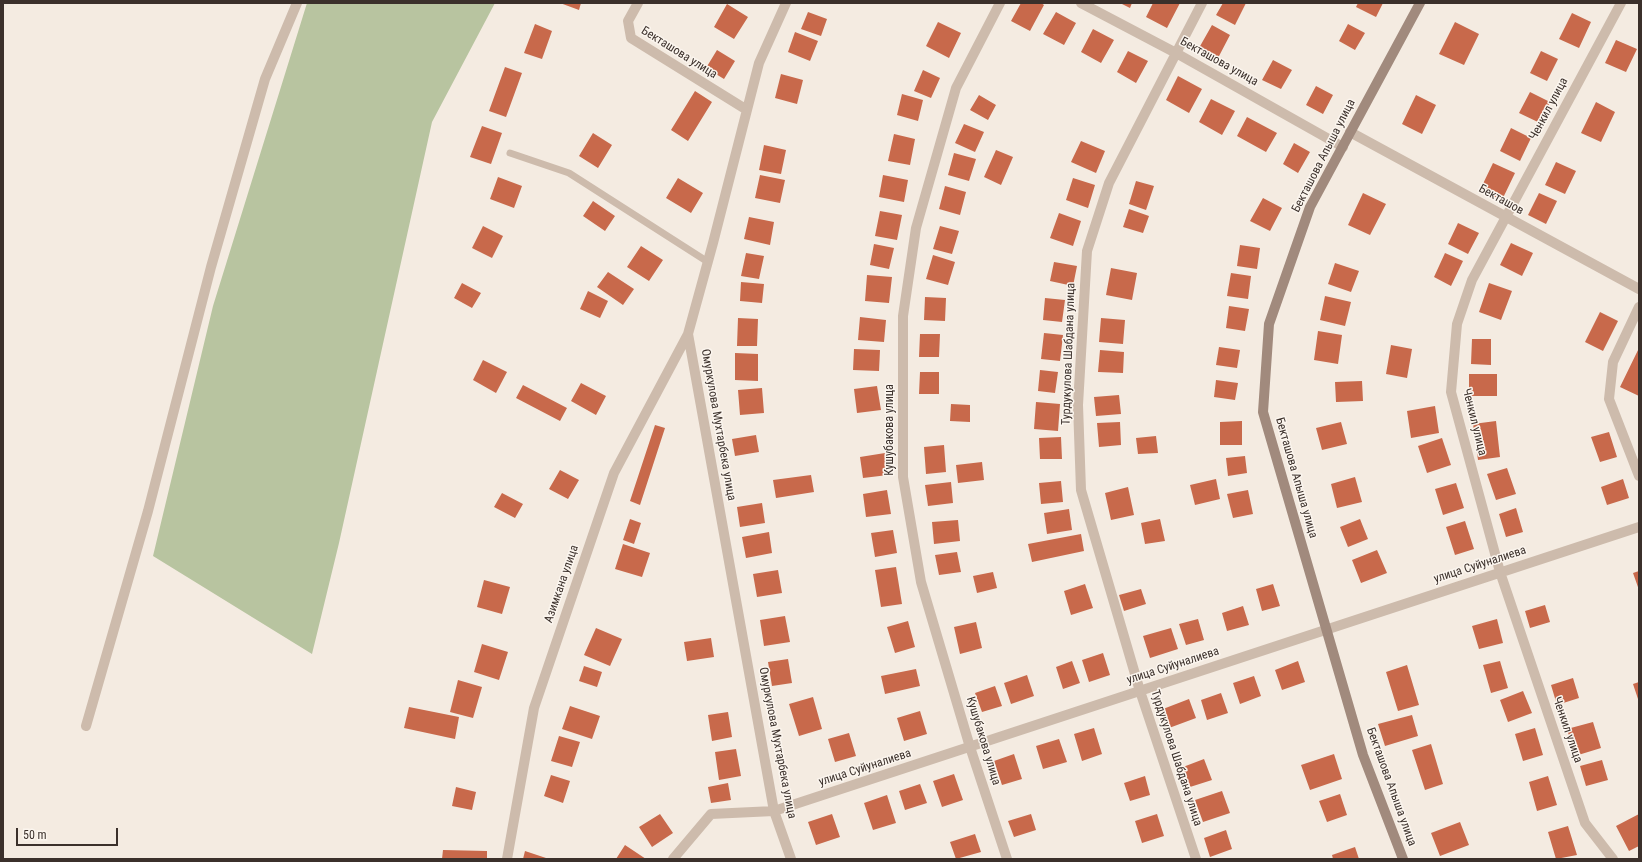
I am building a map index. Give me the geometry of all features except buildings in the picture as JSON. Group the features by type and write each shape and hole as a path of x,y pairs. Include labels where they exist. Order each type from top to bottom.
{"street":[{"path":"86,726 148,511 211,267 265,79 297,3"},
{"name":"Бекташова улица","path":"638,3 628,21 631,38 747,110"},
{"name":"Омуркулова Мухтарбека улица","path":"786,3 759,63 688,334 774,811 791,859"},
{"name":"Кушубакова улица","path":"1000,3 956,88 916,228 903,316 903,477 921,582 970,747 1007,859"},
{"name":"Бекташова улица","path":"1081,3 1176,53 1343,147"},
{"name":"Турдукулова Шабдана улица","path":"1196,859 1140,691 1081,490 1078,405 1087,251 1109,183 1202,3"},
{"name":"Бекташова Апыша улица","path":"1403,859 1363,755 1263,412 1269,324 1310,208 1420,3"},
{"name":"Ченкил улица","path":"1613,859 1585,823 1500,572 1451,392 1457,324 1472,280 1621,3"},
{"name":"Бекташов","path":"1350,132 1639,289"},
{"path":"1639,307 1613,362 1609,399 1639,476"},
{"name":"Азимкана улица","path":"507,859 534,708 612,480 688,334"},
{"name":"улица Суйуналиева","path":"673,859 711,814 774,811 1639,527"}],"lane":[{"path":"510,153 569,173 708,262"}],"green space":[{"path":"307,3 495,3 432,122 339,543 312,654 153,556 213,306"}]}
